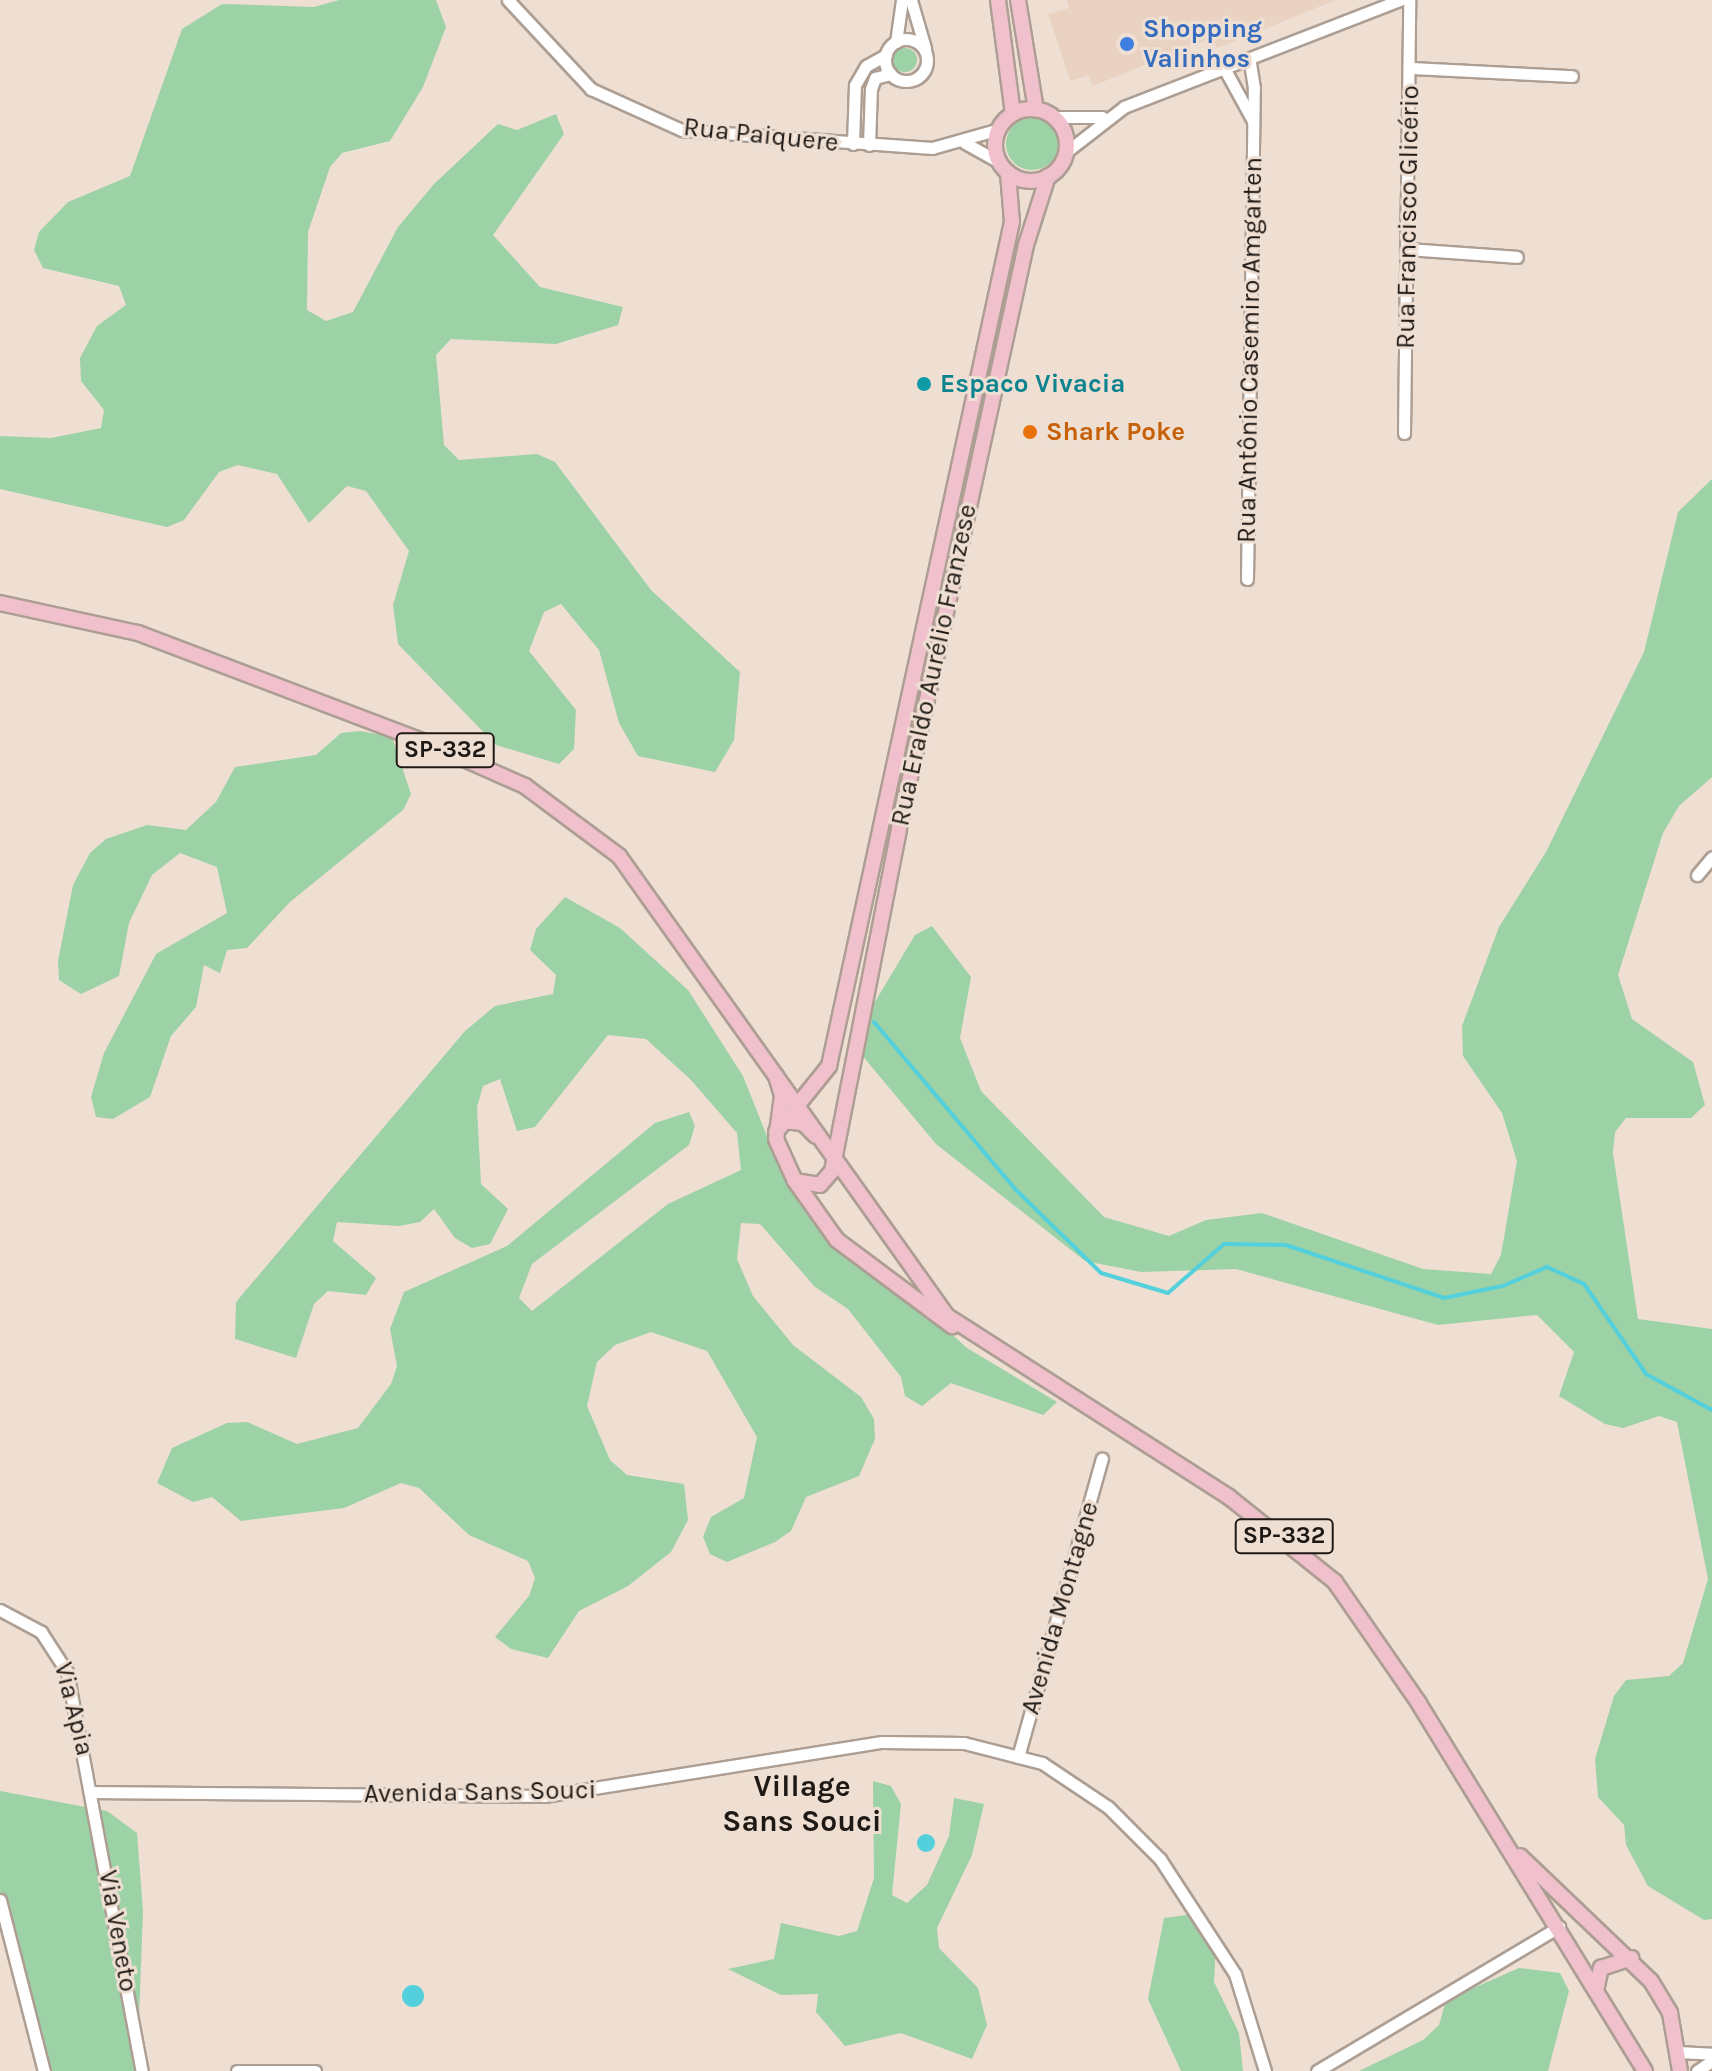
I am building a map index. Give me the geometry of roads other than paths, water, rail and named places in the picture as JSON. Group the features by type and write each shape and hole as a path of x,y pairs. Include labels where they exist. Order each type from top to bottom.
{"main road":[{"path":"998,0 1013,114"},
{"path":"1018,0 1036,110"},
{"path":"1036,110 1053,117 1066,152 1048,176 1004,167 999,129 1013,114 1036,110"},
{"name":"Rua Eraldo Aurélio Franzese","path":"778,1126 829,1066 1012,222 1004,167"},
{"name":"Rua Eraldo Aurélio Franzese","path":"835,1157 949,598 1026,245 1048,176"},
{"name":"SP-332","path":"0,603 88,620 212,658 525,786 619,856 798,1099 835,1157 964,1330"},
{"name":"SP-332","path":"774,1070 782,1096 778,1126 795,1181 856,1258 1229,1497 1313,1560 1354,1608 1559,1927 1645,2071"},
{"path":"785,1081 817,1081"},
{"path":"778,1126 803,1123 835,1157 825,1182 795,1181"},
{"name":"SP-332","path":"1505,1842 1631,1958 1670,2013 1680,2071"},
{"path":"1596,1991 1601,1968 1631,1958"}],"street":[{"name":"Rua Paiquere","path":"508,0 565,66 631,109 704,134 869,145 965,143 999,129"},
{"path":"853,144 855,85 866,66 886,55 896,42 902,0"},
{"path":"869,145 871,89 875,78 890,74 917,78 926,53 911,0"},
{"path":"1053,117 1102,117 1400,0"},
{"name":"Rua Francisco Glicério","path":"1404,433 1412,68 1409,0"},
{"path":"896,42 910,39 926,53"},
{"path":"886,55 890,74"},
{"name":"Rua Antônio Casemiro Amgarten","path":"1247,579 1253,122 1249,58"},
{"name":"Rua Antônio Casemiro Amgarten","path":"1224,68 1253,122"},
{"path":"1412,68 1572,76"},
{"path":"1066,152 1102,117"},
{"path":"965,143 1004,167"},
{"path":"1406,249 1517,257"},
{"path":"1697,875 1712,857"},
{"name":"Avenida Montagne","path":"1018,1757 1102,1459"},
{"name":"Via Apia","path":"0,1610 59,1651 93,1792"},
{"name":"Avenida Sans Souci","path":"93,1792 544,1796 924,1737 1018,1757 1074,1782 1160,1859 1235,1974 1265,2071"},
{"name":"Via Veneto","path":"93,1792 142,2071"},
{"path":"0,1900 44,2071"},
{"path":"1317,2071 1559,1927"},
{"path":"1678,2052 1712,2054"},
{"path":"1697,2071 1712,2061"},
{"path":"237,2071 315,2071"}],"water":[{"path":"926,1834 935,1843 926,1852 917,1843"},
{"path":"413,1985 421,1988 424,1996 421,2004 413,2007 405,2004 402,1996 405,1988"}],"waterway":[{"path":"874,1022 1017,1191 1101,1273 1168,1293 1224,1244 1286,1245 1444,1298 1503,1286 1547,1267 1584,1284 1646,1374 1712,1410"}],"place":[{"name":"Shopping Valinhos","path":"1127,44"},
{"name":"Espaco Vivacia","path":"924,384"},
{"name":"Shark Poke","path":"1030,432"}],"district":[{"name":"Village Sans Souci","path":"802,1803"}]}
